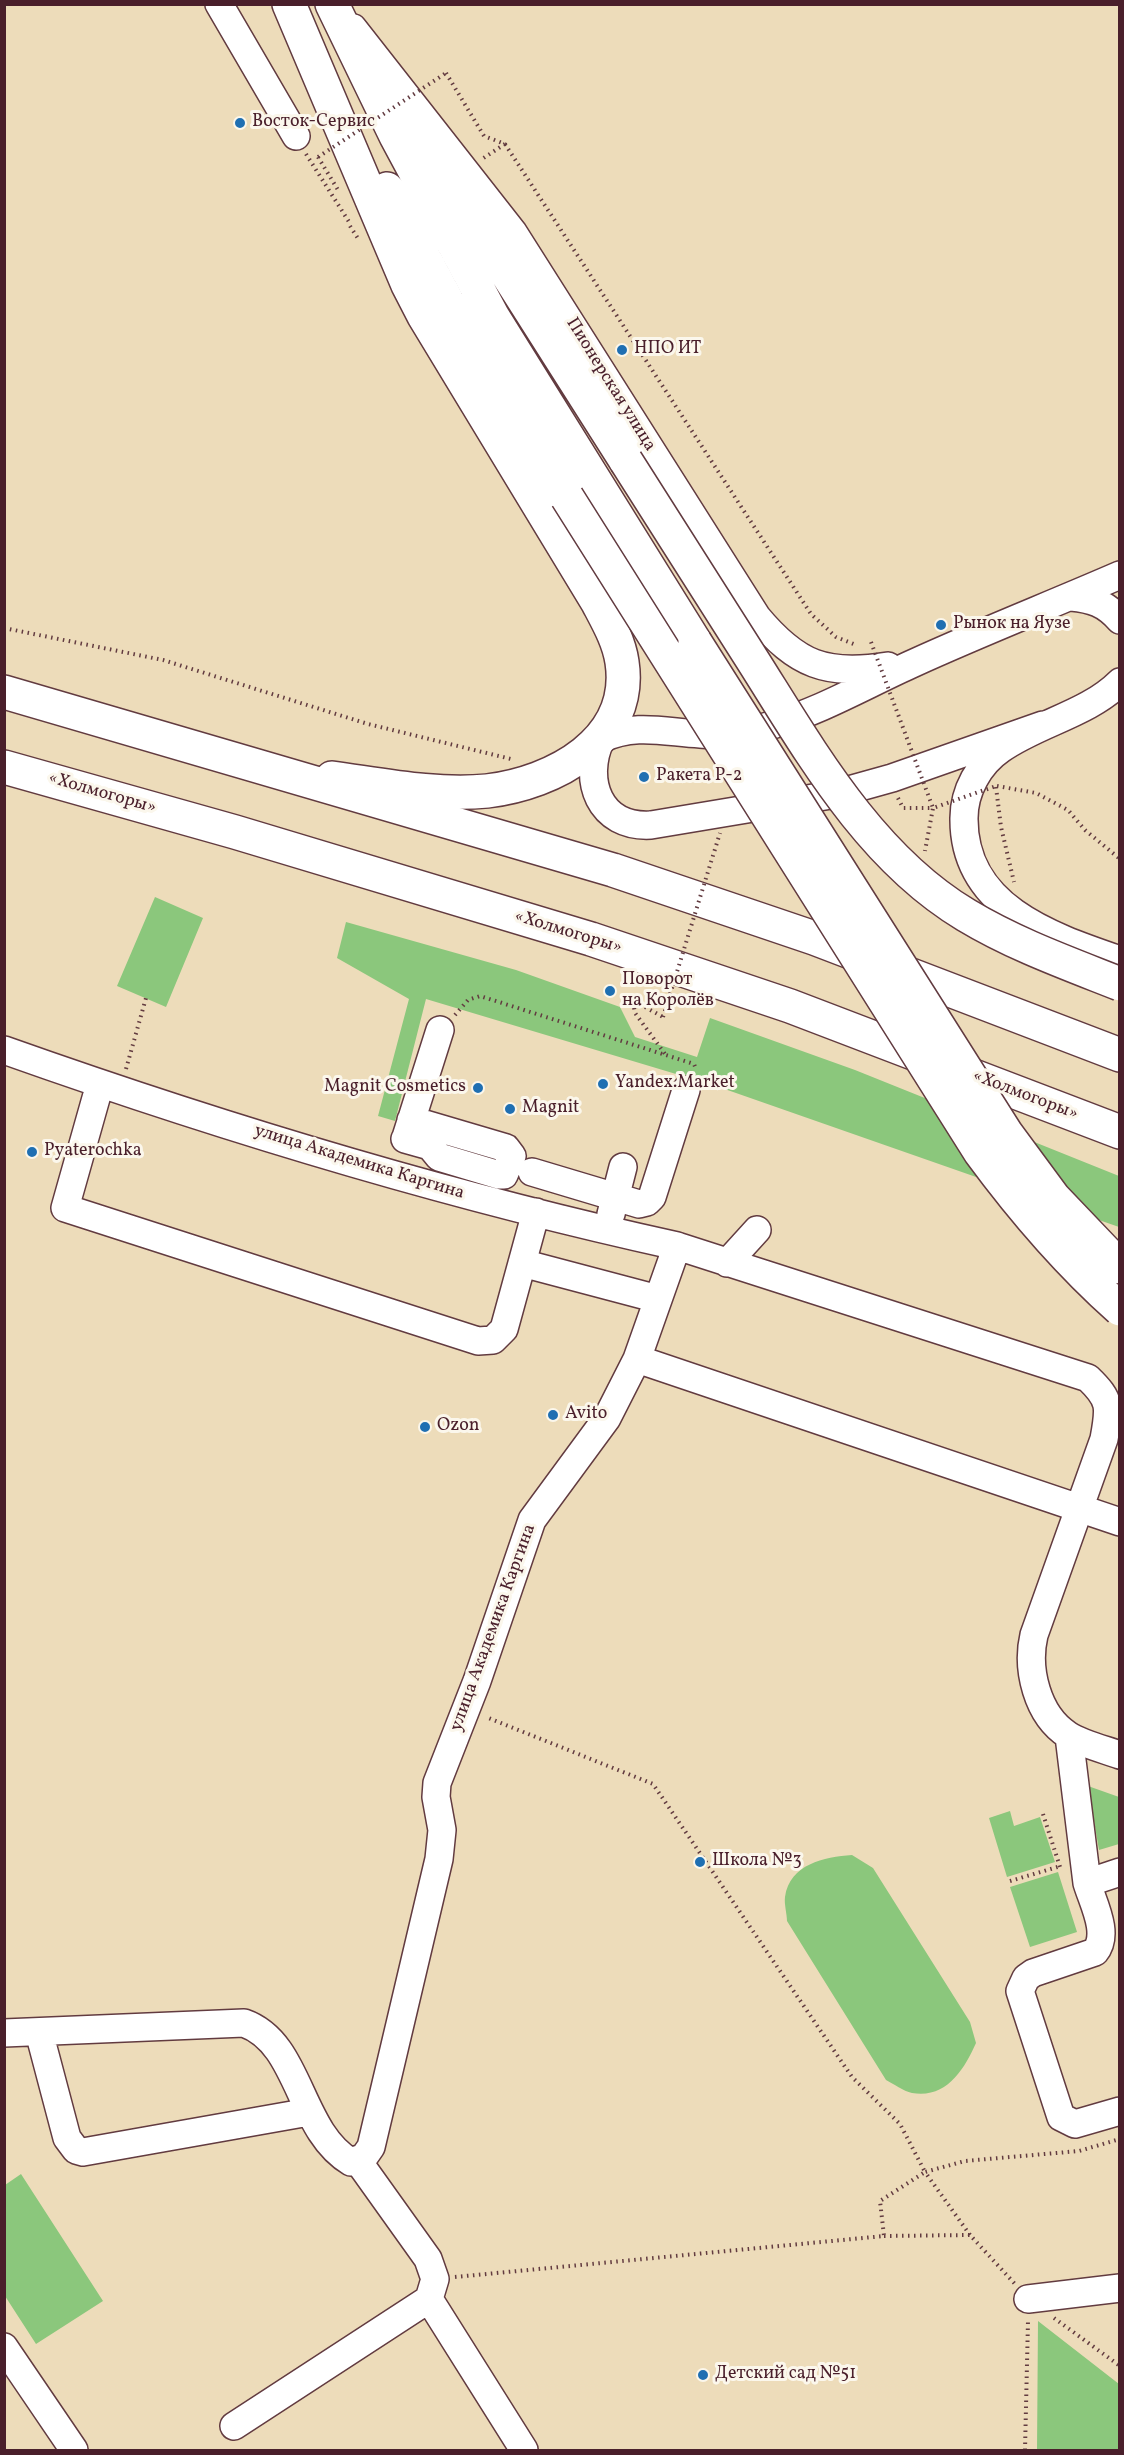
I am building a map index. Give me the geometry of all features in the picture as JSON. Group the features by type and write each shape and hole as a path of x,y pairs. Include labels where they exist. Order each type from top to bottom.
{"main road":[{"path":"290,4 447,301 581,489 1006,1133 1054,1198 1119,1267"},
{"path":"254,767 448,792 485,791 513,787 556,772 579,758 602,739 615,717 624,683 621,654 610,625 424,316 389,243 290,4"},
{"path":"338,9 396,136 581,489 980,1152 1029,1218 1082,1276 1119,1309"},
{"name":"Пионерская улица","path":"338,9 822,768 871,834 915,876 965,915 1024,946 1119,984"},
{"path":"4,692 254,767 613,870 814,938 1119,1055"},
{"name":"«Холмогоры»","path":"4,767 213,826 591,939 790,1006 1119,1132"}],"street":[{"path":"219,4 296,136"},
{"name":"Пионерская улица","path":"338,9 513,232 757,617 778,641 802,659 828,668 857,671 916,662"},
{"path":"1043,725 892,778 831,795 638,826 624,822 612,814 596,789 592,772 593,756 602,739 618,731 636,728 725,734 772,725 799,716 916,662 1119,576"},
{"path":"1071,597 1092,599 1108,607 1119,620"},
{"path":"1117,685 1091,703 1043,725 1001,748 989,758 969,790 964,811 964,832 974,868 985,885 1019,917 1045,932 1119,960"},
{"path":"394,1175 440,1030"},
{"name":"улица Академика Каргина","path":"4,1050 110,1087 394,1175 677,1246 637,1359 607,1418 532,1520 466,1709 437,1783 436,1797 442,1830 439,1859 371,2147 358,2161"},
{"path":"532,1172 639,1204 647,1202 652,1197 691,1081"},
{"path":"110,1087 65,1208 486,1342 493,1340 504,1329 536,1212"},
{"path":"607,1230 623,1167"},
{"path":"728,1263 757,1230"},
{"path":"677,1246 1088,1378 1105,1395 1107,1420 1104,1439 1030,1651 1030,1666 1036,1690 1056,1725 1069,1736 1119,1755"},
{"path":"522,1263 658,1299"},
{"path":"637,1359 1119,1522"},
{"path":"1069,1736 1087,1882 1102,1932 1100,1946 1089,1956 1026,1978 1020,1992 1061,2117 1075,2124 1119,2111"},
{"path":"1087,1882 1119,1872"},
{"path":"4,2033 244,2023 264,2032 277,2046 309,2112 330,2145 351,2162 358,2161 428,2259 432,2289 524,2451"},
{"path":"39,2032 67,2138 76,2150 83,2152 309,2112"},
{"path":"1028,2299 1119,2288"},
{"path":"234,2426 432,2289"},
{"path":"4,2348 74,2451"}],"path":[{"path":"318,158 446,73 484,136 505,144 811,614 836,637 860,647"},
{"path":"296,136 360,242"},
{"path":"482,159 505,144"},
{"path":"350,226 357,222"},
{"path":"4,628 163,660 368,724 514,760"},
{"path":"871,642 933,807 996,786 1036,793 1068,810 1085,830 1119,859"},
{"path":"875,656 885,653"},
{"path":"996,786 1001,827 1016,892"},
{"path":"645,1007 663,1017 720,833"},
{"path":"440,1030 468,1000 480,996 694,1064 691,1081"},
{"path":"110,1087 146,998"},
{"path":"633,1002 635,1013 665,1055"},
{"path":"466,1709 653,1784 852,2077 900,2124 925,2172 970,2235 1028,2299 1119,2366"},
{"path":"884,2236 880,2201 925,2172 965,2161 1079,2151 1119,2139"},
{"path":"432,2289 884,2236 970,2235"},
{"path":"1025,2451 1028,2299"}],"green space":[{"path":"155,897 203,918 166,1007 117,986"},
{"path":"346,922 516,970 620,1007 635,1037 697,1057 710,1018 855,1070 1119,1176 1119,1227 716,1086 426,999 395,1121 378,1116 409,999 337,958"},
{"path":"1088,1786 1119,1797 1119,1844 1099,1850"},
{"path":"1010,1811 1014,1826 1040,1817 1055,1862 1007,1877 989,1818"},
{"path":"852,1855 873,1868 970,2022 976,2043 966,2063 952,2080 935,2092 912,2093 886,2080 787,1921 785,1897 794,1877 810,1864 820,1860"},
{"path":"1058,1872 1077,1932 1030,1947 1010,1887"},
{"path":"21,2174 103,2301 36,2344 5,2296 5,2185"},
{"path":"1038,2321 1119,2384 1119,2450 1037,2450"}],"place":[{"name":"Восток-Сервис","path":"240,123"},
{"name":"НПО ИТ","path":"622,350"},
{"name":"Рынок на Яузе","path":"941,625"},
{"name":"Ракета Р-2","path":"644,777"},
{"name":"Поворот на Королёв","path":"610,991"},
{"name":"Yandex.Market","path":"603,1084"},
{"name":"Magnit Cosmetics","path":"478,1088"},
{"name":"Magnit","path":"510,1109"},
{"name":"Pyaterochka","path":"32,1152"},
{"name":"Avito","path":"553,1415"},
{"name":"Ozon","path":"425,1427"},
{"name":"Школа №3","path":"700,1862"},
{"name":"Детский сад №51","path":"703,2375"}]}
